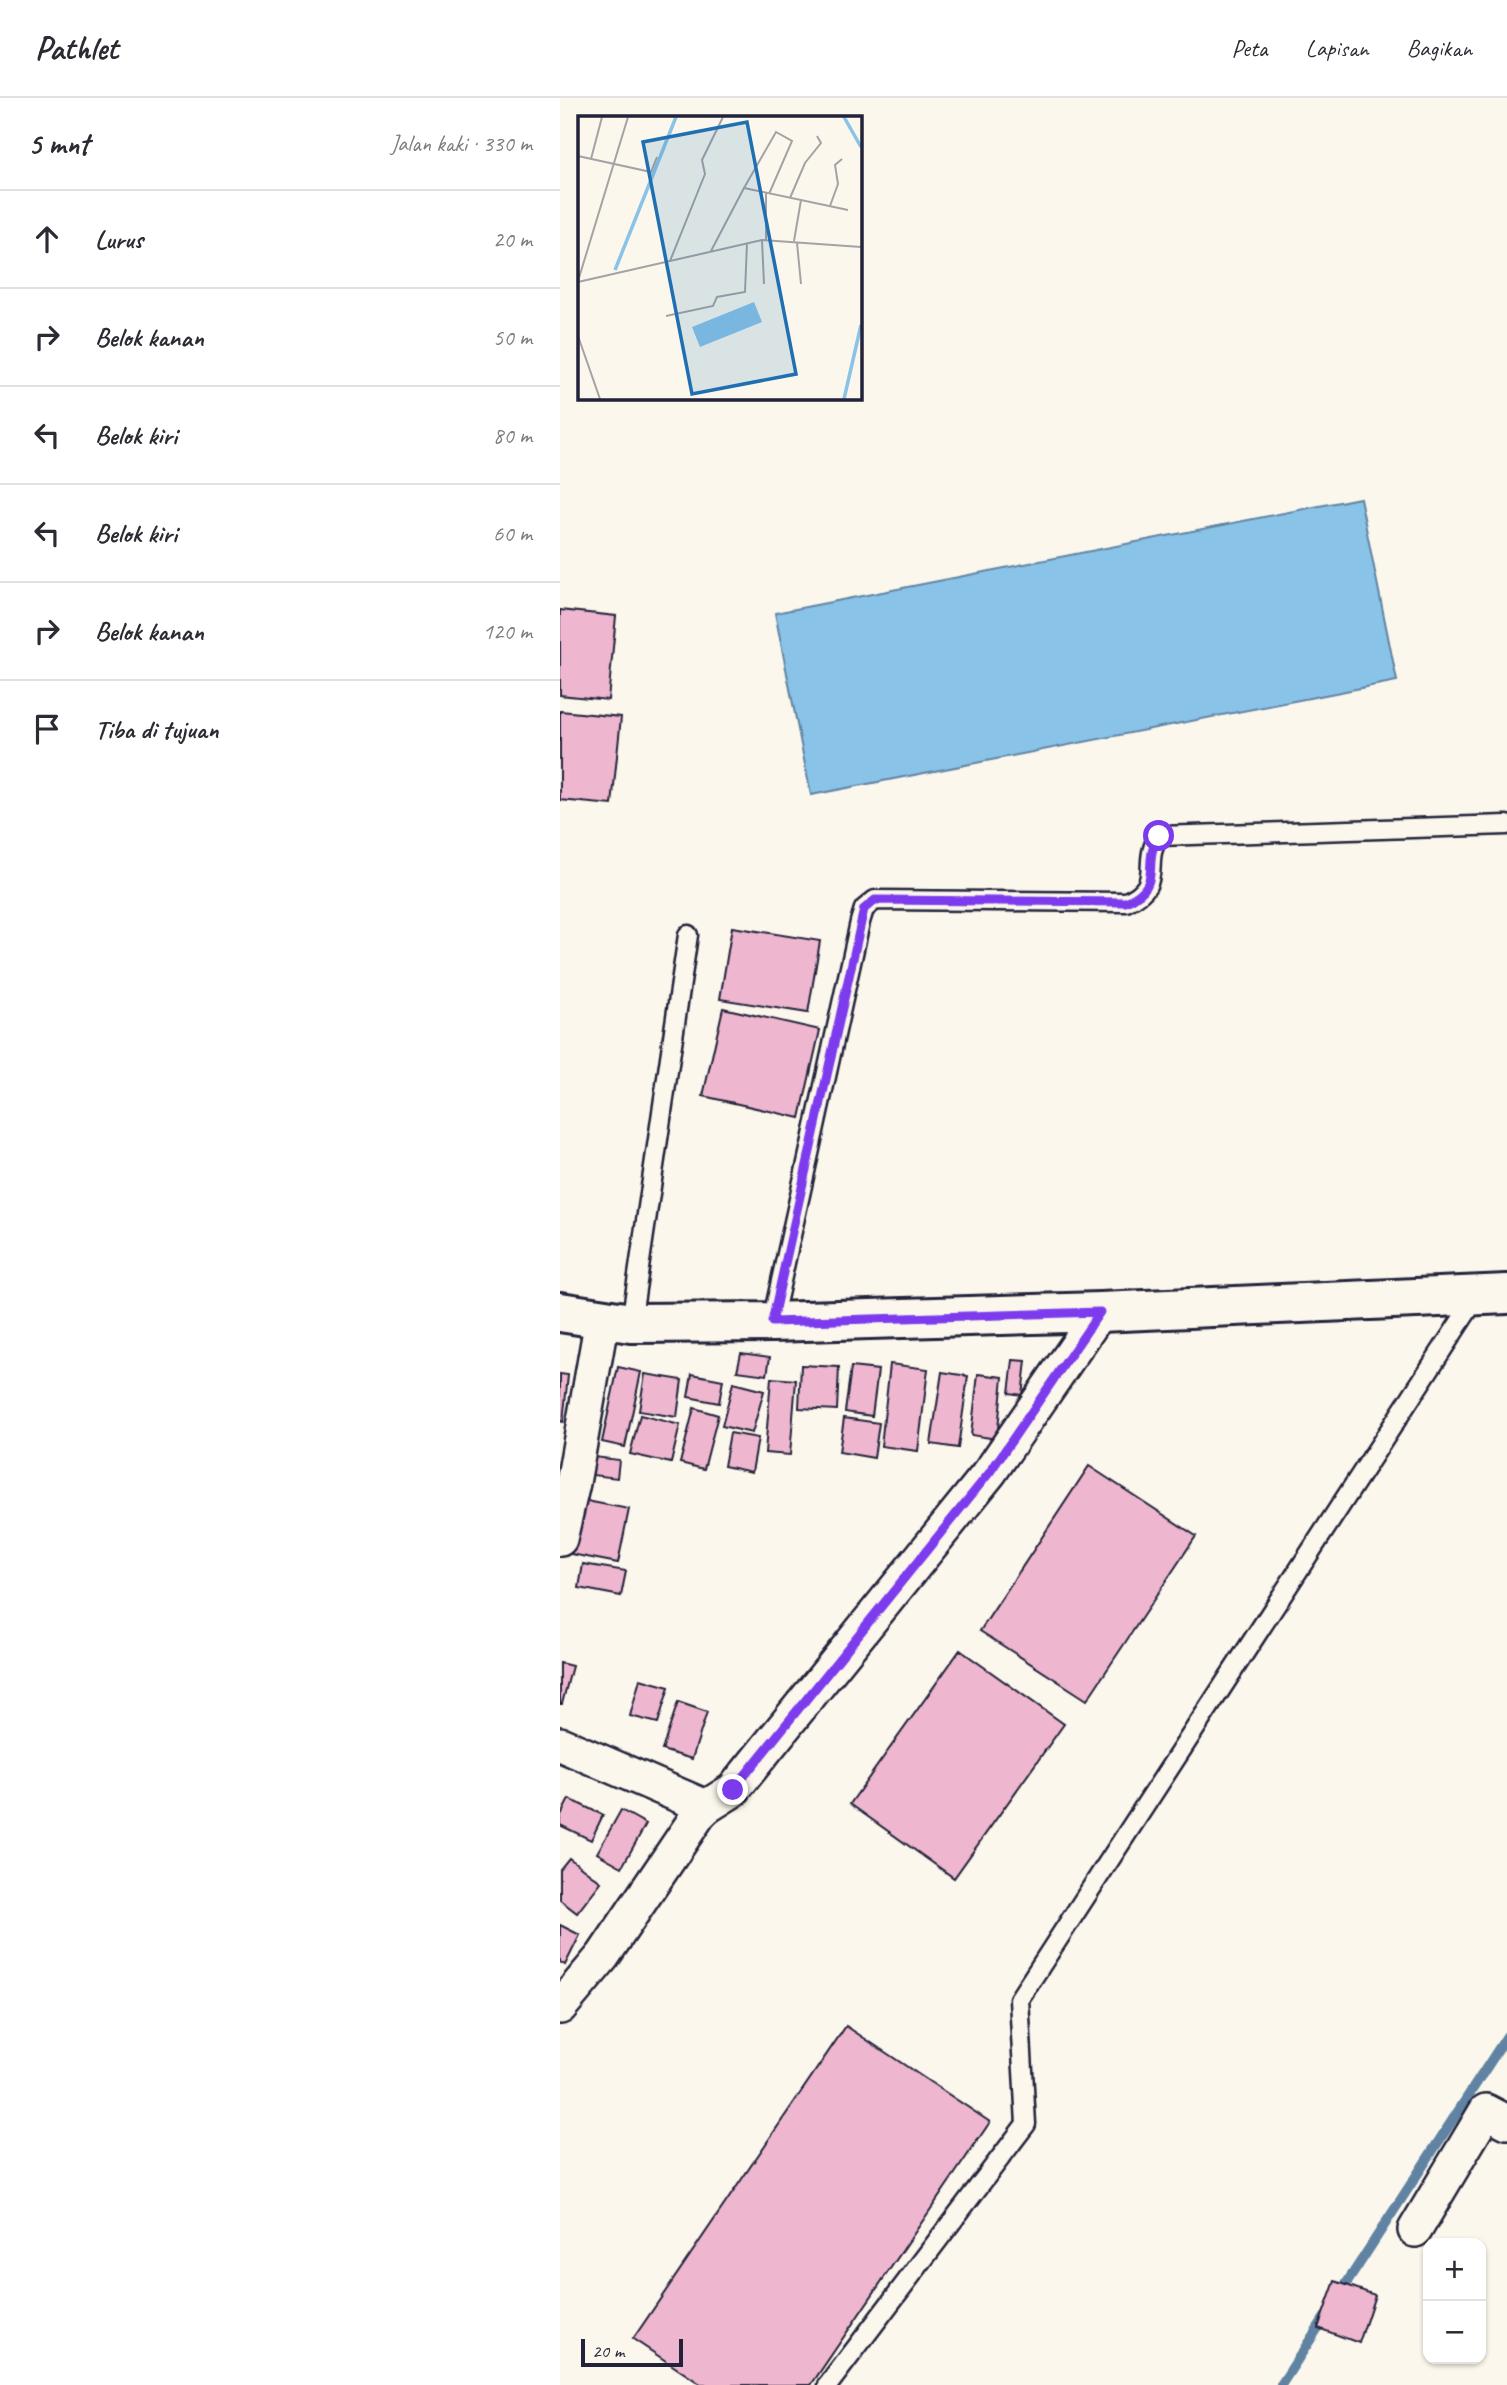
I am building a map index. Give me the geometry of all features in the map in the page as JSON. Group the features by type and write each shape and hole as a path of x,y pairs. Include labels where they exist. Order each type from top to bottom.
{"main road":[{"path":"560,1312 617,1321 772,1322 1100,1312 1492,1295"}],"street":[{"path":"560,2007 603,1956 699,1814 733,1790 748,1774 990,1472 1100,1312"},
{"path":"560,1539 617,1321"},
{"path":"560,1744 706,1807"},
{"path":"1415,2230 1486,2111 1507,2122"}],"lane":[{"path":"772,1322 860,922 864,909 875,900 1126,902 1140,896 1149,884 1153,844 1159,836 1507,825"},
{"path":"617,1321 688,935"},
{"path":"828,2385 1026,2124 1019,1999 1492,1295"}],"water":[{"path":"1360,498 1397,681 811,795 775,613"}],"building":[{"path":"560,610 616,616 608,700 560,695"},
{"path":"560,711 621,717 612,805 560,800"},
{"path":"732,927 820,941 808,1013 720,999"},
{"path":"723,1008 820,1030 800,1118 703,1096"},
{"path":"741,1353 770,1357 767,1375 737,1371"},
{"path":"1013,1360 1026,1361 1022,1395 1009,1393"},
{"path":"890,1364 928,1369 918,1451 881,1446"},
{"path":"801,1365 839,1367 837,1410 799,1408"},
{"path":"618,1367 641,1372 625,1447 602,1442"},
{"path":"851,1367 878,1370 872,1416 845,1412"},
{"path":"942,1372 968,1376 958,1448 931,1444"},
{"path":"560,1374 568,1375 563,1422 560,1421"},
{"path":"645,1374 682,1380 677,1417 639,1411"},
{"path":"692,1374 723,1380 719,1403 688,1397"},
{"path":"978,1374 1003,1377 997,1439 971,1435"},
{"path":"771,1378 796,1380 790,1455 765,1453"},
{"path":"733,1383 764,1391 752,1433 722,1426"},
{"path":"694,1408 718,1415 704,1469 680,1463"},
{"path":"640,1415 680,1425 671,1463 630,1454"},
{"path":"844,1418 879,1423 874,1458 839,1452"},
{"path":"730,1433 758,1438 752,1472 724,1466"},
{"path":"594,1457 619,1460 617,1478 592,1475"},
{"path":"1089,1466 1196,1536 1087,1700 980,1631"},
{"path":"581,1500 629,1509 618,1563 571,1554"},
{"path":"583,1564 626,1571 621,1596 579,1588"},
{"path":"960,1650 1064,1724 954,1878 850,1804"},
{"path":"560,1663 572,1666 562,1704 560,1704"},
{"path":"640,1679 669,1687 658,1723 630,1716"},
{"path":"678,1702 707,1712 692,1759 662,1750"},
{"path":"569,1799 603,1815 591,1840 560,1825 560,1817"},
{"path":"621,1810 646,1824 622,1867 597,1853"},
{"path":"569,1858 601,1882 577,1913 560,1900 560,1869"},
{"path":"560,1925 580,1935 565,1965 560,1962"},
{"path":"846,2026 990,2122 811,2385 702,2385 633,2339"},
{"path":"1335,2281 1375,2295 1359,2343 1318,2328"}],"waterway":[{"path":"1339,2295 1507,2036"},
{"path":"1281,2385 1325,2317"}],"route":[{"path":"733,1790 990,1472 1100,1312 772,1322 864,909 875,900 1126,902 1140,896 1149,884 1153,844 1159,836"}]}
